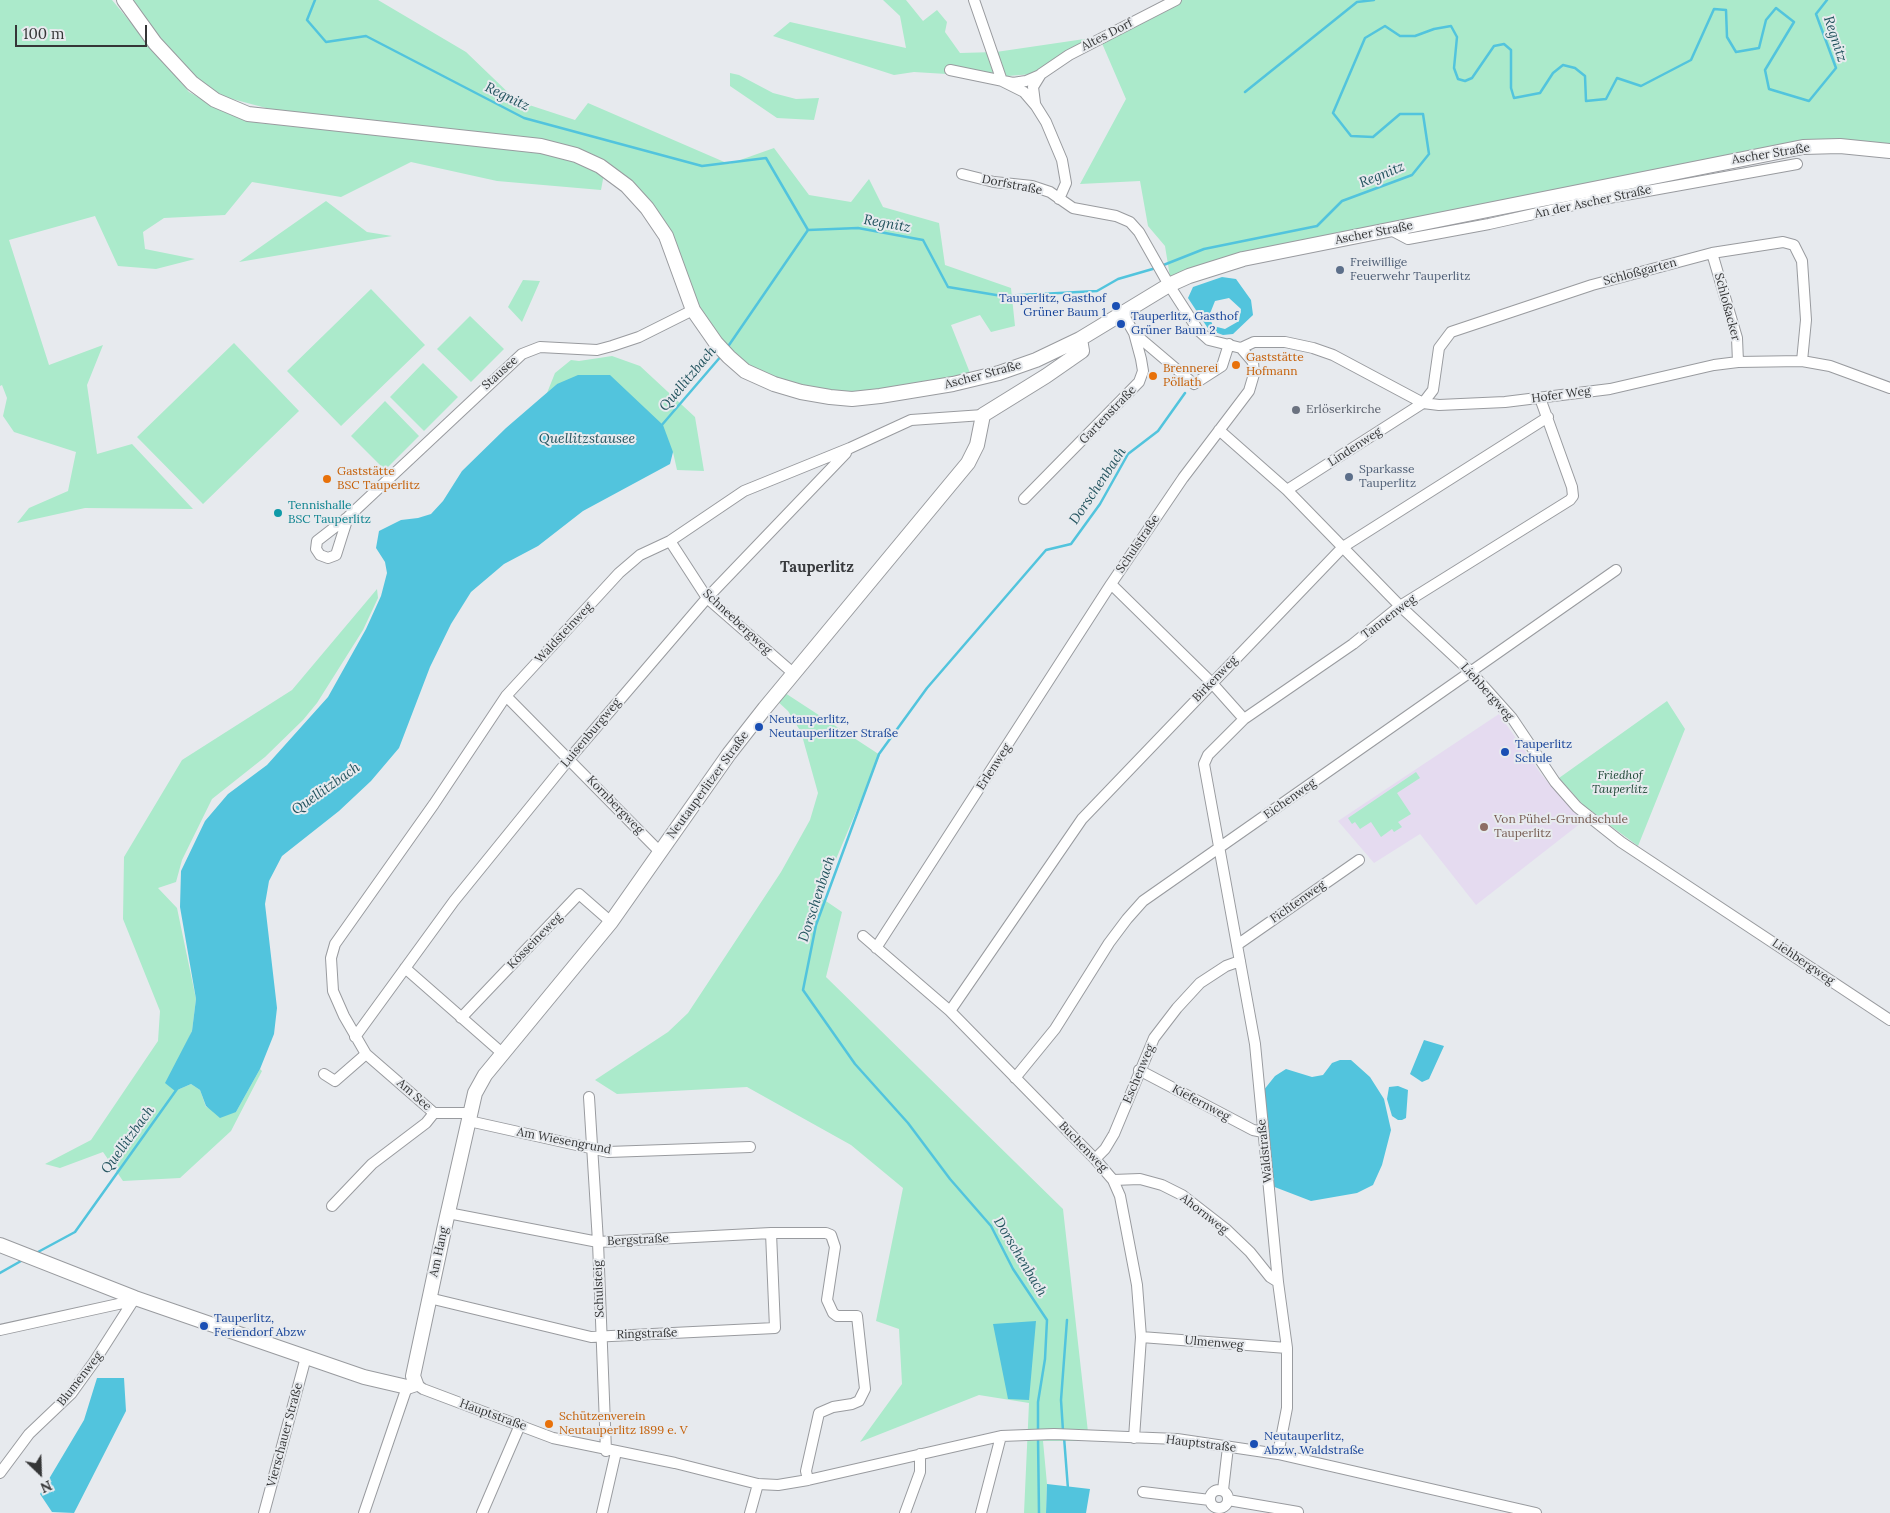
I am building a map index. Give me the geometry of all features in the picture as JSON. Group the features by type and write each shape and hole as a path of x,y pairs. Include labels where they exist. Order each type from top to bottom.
{"street":[{"name":"Ascher Straße","path":"124,0 155,43 192,83 215,100 248,114 541,146 576,155 600,166 627,186 647,208 666,236 692,310 716,343 729,357 745,371 774,384 802,392 852,399 953,384 999,373 1036,360 1080,339 1169,286 1211,268 1243,259 1803,147 1840,146 1890,151"},
{"path":"974,0 1002,81"},
{"name":"Altes Dorf","path":"950,70 1002,81 1026,81 1041,74 1069,55 1176,0"},
{"name":"Altes Dorf","path":"1036,106 1033,87 1041,74"},
{"name":"Altes Dorf","path":"1002,81 1024,92 1046,122 1062,160 1066,183 1059,199"},
{"name":"An der Ascher Straße","path":"1391,230 1408,239 1489,224 1592,201 1797,164"},
{"name":"Dorfstraße","path":"962,174 994,182 1032,186 1050,192 1073,208 1116,216 1130,222 1139,232 1169,286 1198,330 1210,340 1240,348"},
{"name":"Schloßgarten","path":"1423,403 1433,390 1439,348 1451,332 1592,284 1712,253 1783,242 1794,245 1802,261 1806,320 1802,362"},
{"name":"Schloßacker","path":"1712,253 1736,338 1738,362"},
{"name":"Stausee","path":"348,517 522,354 540,347 597,350 638,337 692,310"},
{"name":"Gartenstraße","path":"1024,498 1139,382 1143,371 1134,333 1122,314"},
{"path":"1134,333 1194,384 1222,366 1229,344"},
{"path":"983,415 1082,351 1080,339"},
{"name":"Hofer Weg","path":"1240,348 1254,342 1285,342 1313,348 1333,355 1423,403 1464,406 1610,389 1714,365 1738,362 1802,362 1830,366 1888,384"},
{"name":"Schulstraße","path":"1240,348 1253,362 1254,374 1249,391 1183,478 1111,584 1211,682 1244,719"},
{"name":"Tannenweg","path":"1218,850 1204,764 1208,755 1244,719 1353,644 1400,606 1573,496 1548,417 1540,398"},
{"name":"Lindenweg","path":"1287,490 1423,403"},
{"name":"Waldsteinweg","path":"355,1037 333,991 331,958 335,944 434,804 506,696 619,573 640,555 670,541 744,491 850,448 911,420 983,415"},
{"name":"Neutauperlitzer Straße","path":"470,1117 475,1093 484,1075 611,922 729,754 793,673 968,463 977,445 983,415"},
{"name":"Birkenweg","path":"950,1011 1082,819 1211,682 1343,547 1548,417"},
{"name":"Liehbergweg","path":"1219,430 1287,490 1400,606 1470,671 1512,718 1555,782 1577,807 1621,842 1890,1020"},
{"name":"Luisenburgweg","path":"355,1037 454,900 570,758 707,598 850,448"},
{"name":"Schneebergweg","path":"670,541 707,598 793,673"},
{"name":"Eichenweg","path":"1015,1078 1055,1029 1126,918 1143,901 1616,570"},
{"name":"Erlenweg","path":"876,948 1111,584"},
{"name":"Kornbergweg","path":"506,696 570,758 660,852"},
{"name":"Waldstraße","path":"1218,850 1255,1044 1278,1282 1287,1348 1287,1408 1278,1454"},
{"name":"Fichtenweg","path":"1237,945 1359,860"},
{"name":"Kösseineweg","path":"461,1018 579,894 611,922"},
{"name":"Buchenweg","path":"862,936 950,1011 1095,1159 1113,1180 1120,1196 1137,1285 1141,1337 1134,1438"},
{"name":"Eschenweg","path":"1095,1159 1105,1149 1114,1134 1139,1070 1154,1038 1177,1008 1200,983 1226,966 1240,961"},
{"path":"405,968 502,1053"},
{"name":"Am See","path":"355,1037 366,1054 434,1113 470,1117"},
{"path":"324,1074 335,1081 366,1054"},
{"name":"Kiefernweg","path":"1139,1070 1253,1130 1263,1132"},
{"name":"Schulsteig","path":"589,1097 598,1242 601,1336 611,1452 602,1513"},
{"path":"332,1206 372,1164 426,1123 434,1113"},
{"name":"Am Wiesengrund","path":"470,1117 608,1152 750,1147"},
{"name":"Am Hang","path":"411,1385 470,1117"},
{"name":"Ahornweg","path":"1113,1180 1140,1179 1162,1185 1182,1195 1226,1230 1250,1252 1270,1277 1278,1282"},
{"name":"Bergstraße","path":"448,1213 598,1242 771,1233 826,1233 831,1235 835,1247 827,1300 833,1313 837,1316 857,1316 865,1389 859,1401 834,1407 820,1413 806,1471 808,1480"},
{"name":"Ringstraße","path":"429,1298 591,1337 775,1328 771,1233"},
{"name":"Hauptstraße","path":"0,1245 133,1299 364,1377 411,1385 553,1438 611,1452 675,1463 758,1484 778,1485 808,1480 1001,1436 1072,1434 1177,1439 1278,1454 1536,1513"},
{"path":"0,1330 133,1299"},
{"name":"Blumenweg","path":"0,1472 29,1434 71,1394 104,1347 133,1299"},
{"name":"Ulmenweg","path":"1141,1337 1287,1348"},
{"name":"Vierschauer Straße","path":"264,1513 306,1357"},
{"path":"364,1513 411,1385"},
{"path":"482,1513 520,1425"},
{"path":"981,1513 1001,1436"},
{"path":"1225,1447 1221,1490 1228,1500 1298,1512"},
{"path":"905,1513 920,1472 920,1454"},
{"path":"750,1513 758,1484"},
{"path":"1221,1490 1212,1493 1210,1500 1212,1505 1218,1510 1225,1506 1228,1500"},
{"path":"1143,1492 1210,1500"}],"shaded area":[{"path":"1499,714 1541,774 1570,807 1586,819 1476,905 1420,834 1374,863 1338,821"}],"green space":[{"path":"0,0 112,0 189,92 229,114 259,123 360,133 221,96 199,83 177,61 131,0 378,0 466,52 517,101 575,120 588,103 729,164 774,148 809,195 851,202 869,179 883,207 939,223 945,265 1011,288 1015,326 991,332 980,315 951,325 972,378 880,398 774,386 713,344 646,210 604,174 601,190 497,181 411,162 341,197 252,182 225,215 164,218 143,232 145,249 195,259 156,269 118,266 95,216 9,240 49,365 103,345 87,385 97,454 132,444 193,509 85,508 17,523 29,508 68,491 76,452 14,432 3,416 7,398 2,385 0,386"},
{"path":"883,0 906,0 923,21 937,10 947,22 945,32 960,53 996,52 1098,37 1179,0 1890,0 1890,148 1853,141 1245,256 1170,277 1165,246 1148,226 1140,181 1080,184 1126,99 1101,41 1033,74 995,77 914,72 894,75 773,36 790,22 906,48 900,16"},
{"path":"730,73 739,75 773,93 796,99 819,98 814,120 777,118 730,86"},
{"path":"326,201 367,232 392,236 239,262"},
{"path":"523,280 540,281 522,322 508,307"},
{"path":"371,289 425,345 341,426 287,371"},
{"path":"470,316 504,349 471,382 437,349"},
{"path":"234,343 299,411 203,504 137,437"},
{"path":"612,356 640,366 695,417 704,471 677,470 673,452 557,384 547,393 555,373 571,360 579,361"},
{"path":"423,363 458,397 424,431 390,397"},
{"path":"385,401 419,436 385,470 351,436"},
{"path":"377,589 378,598 363,630 317,703 303,720 265,757 212,799 182,860 176,882 158,888 177,908 196,999 192,1031 180,1057 175,1091 191,1084 200,1090 206,1107 236,1112 260,1069 262,1071 231,1131 180,1178 123,1181 103,1152 60,1168 45,1164 91,1140 158,1041 160,1011 123,919 124,857 182,760 292,690"},
{"path":"782,691 880,755 820,897 842,912 826,977 1063,1209 1089,1441 1043,1441 1047,1484 1046,1513 1024,1513 1029,1403 979,1395 860,1442 902,1384 899,1329 876,1321 903,1188 851,1145 747,1087 617,1094 595,1080 668,1032 688,1013 781,872 810,820 818,793 801,732 788,711 775,699"},
{"name":"Friedhof Tauperlitz","path":"1667,701 1685,729 1638,846 1585,807 1559,778"},
{"path":"1416,772 1420,778 1397,793 1411,814 1398,822 1402,827 1394,832 1392,829 1381,837 1371,822 1360,829 1355,822 1352,824 1348,818"}],"water":[{"path":"1222,277 1236,279 1251,300 1253,315 1233,334 1223,335 1209,330 1188,298 1193,287","holes":["1229,298 1241,309 1239,321 1225,329 1213,326 1209,316 1215,301"]},
{"name":"Quellitzstausee","path":"578,375 610,375 663,425 673,452 670,464 583,511 538,546 504,564 471,592 451,624 430,667 399,748 371,781 339,811 282,856 269,881 265,904 277,1008 274,1034 260,1069 236,1112 220,1118 206,1106 200,1090 191,1084 175,1091 165,1083 192,1031 196,999 180,907 181,871 205,821 228,794 267,765 328,697 366,629 381,596 387,573 385,562 376,548 379,531 401,520 431,514 443,501 462,471 506,428 557,384"},
{"path":"1424,1040 1444,1046 1429,1079 1422,1082 1410,1074"},
{"path":"1340,1060 1351,1060 1370,1077 1384,1099 1391,1130 1382,1165 1373,1185 1357,1193 1311,1201 1272,1186 1263,1091 1275,1076 1286,1069 1312,1077 1323,1075 1332,1063"},
{"path":"1398,1086 1408,1090 1406,1118 1402,1120 1392,1116 1387,1099 1389,1087"},
{"path":"1036,1321 1029,1400 1008,1399 993,1324"},
{"path":"97,1378 124,1378 126,1411 74,1513 52,1512 40,1494 84,1420"},
{"path":"1047,1484 1090,1489 1086,1513 1046,1513"}],"waterway":[{"name":"Regnitz","path":"315,0 307,20 326,42 366,36 524,118 702,166 766,158 808,230 858,228 923,240 948,287 1002,296 1097,291 1118,279 1156,268"},
{"path":"1245,92 1357,2 1374,0"},
{"name":"Regnitz","path":"1161,266 1204,249 1317,226 1342,201 1412,175 1429,154 1423,114 1400,114 1373,137 1351,136 1333,113 1365,38 1385,26 1400,36 1415,36 1434,29 1451,26 1457,37 1454,68 1458,79 1465,81 1472,78 1494,46 1504,44 1511,50 1511,88 1514,98 1540,93 1553,73 1563,65 1575,68 1585,76 1586,101 1606,99 1617,78 1641,86 1691,60 1714,9 1726,10 1727,37 1736,52 1759,48 1766,20 1776,8 1794,22 1765,70 1769,89 1809,101 1836,68 1816,14 1827,0"},
{"name":"Quellitzbach","path":"727,348 808,230"},
{"name":"Quellitzbach","path":"661,426 722,355"},
{"name":"Dorschenbach","path":"1038,1432 1038,1402 1045,1359 1047,1320 1013,1269 991,1226 950,1179 908,1123 855,1064 803,990 816,925 879,754 927,688 1046,550 1071,544 1100,504 1128,454 1158,431 1185,393"},
{"name":"Quellitzbach","path":"38,1252 75,1232 177,1089"},
{"name":"Quellitzbach","path":"0,1273 21,1261"},
{"name":"Dorschenbach","path":"1063,1431 1061,1400 1067,1320"},
{"name":"Dorschenbach","path":"1038,1437 1039,1513"},
{"name":"Dorschenbach","path":"1064,1437 1068,1489"}],"place":[{"name":"Freiwillige Feuerwehr Tauperlitz","path":"1340,270"},
{"name":"Tauperlitz, Gasthof Grüner Baum 1","path":"1116,306"},
{"name":"Tauperlitz, Gasthof Grüner Baum 2","path":"1121,324"},
{"name":"Gaststätte Hofmann","path":"1236,365"},
{"name":"Brennerei Pöllath","path":"1153,376"},
{"name":"Erlöserkirche","path":"1296,410"},
{"name":"Sparkasse Tauperlitz","path":"1349,477"},
{"name":"Gaststätte BSC Tauperlitz","path":"327,479"},
{"name":"Tennishalle BSC Tauperlitz","path":"278,513"},
{"name":"Neutauperlitz, Neutauperlitzer Straße","path":"759,727"},
{"name":"Tauperlitz Schule","path":"1505,752"},
{"name":"Von Pühel-Grundschule Tauperlitz","path":"1484,827"},
{"name":"Tauperlitz, Feriendorf Abzw","path":"204,1326"},
{"name":"Schützenverein Neutauperlitz 1899 e. V","path":"549,1424"},
{"name":"Neutauperlitz, Abzw, Waldstraße","path":"1254,1444"}],"district":[{"name":"Tauperlitz","path":"817,568"}]}
